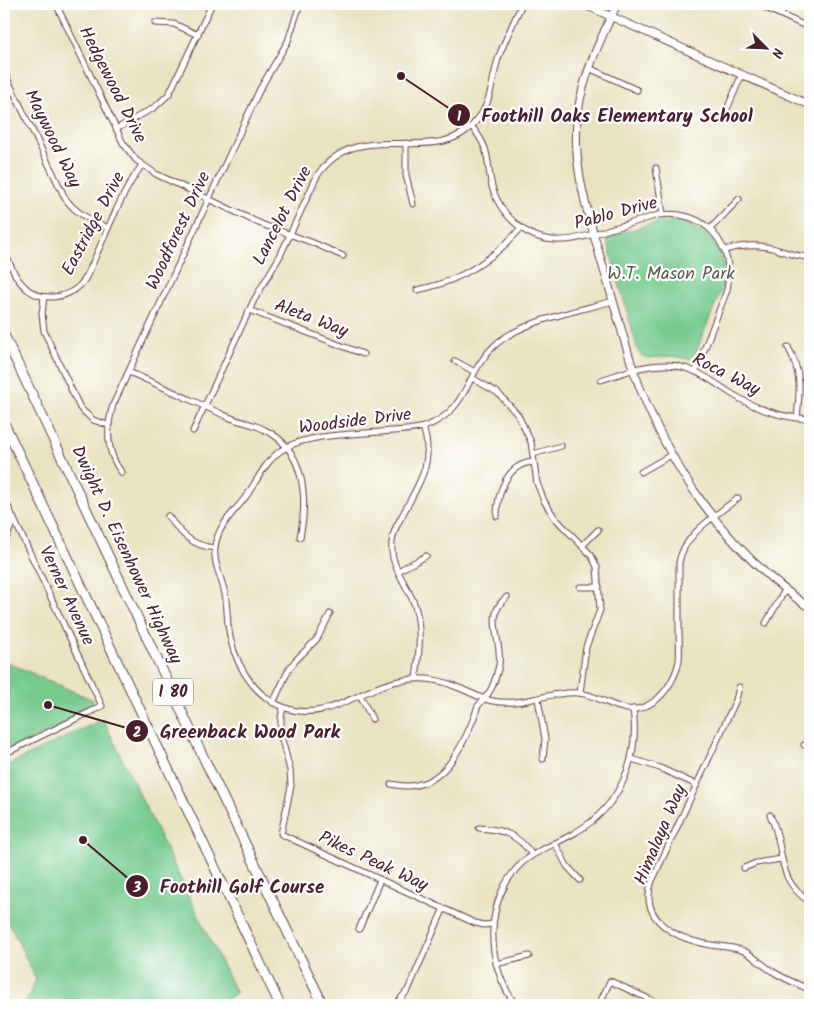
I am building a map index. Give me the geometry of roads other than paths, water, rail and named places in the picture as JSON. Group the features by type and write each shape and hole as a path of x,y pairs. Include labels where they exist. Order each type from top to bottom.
{"highway":[{"name":"Dwight D. Eisenhower Highway","path":"4,335 198,746 323,1005"},
{"name":"I 80","path":"4,423 280,1005"}],"street":[{"name":"Hedgewood Drive","path":"56,4 126,148 142,165 156,174 261,224 343,256"},
{"path":"116,129 147,112 162,101 174,86 212,4"},
{"name":"Woodforest Drive","path":"122,473 114,463 110,452 108,425 113,405 260,89 288,41 300,4"},
{"name":"Lancelot Drive","path":"193,430 249,310 280,256 317,176 330,159 348,148 359,146 450,140 460,136 472,127 485,109 500,55 522,4"},
{"path":"583,4 810,105"},
{"path":"617,4 589,68 578,109 576,154 580,184 633,369 655,425 671,455 696,494 742,551 785,590 810,608"},
{"path":"757,4 810,28"},
{"path":"781,14 786,4"},
{"path":"155,23 174,24 198,35"},
{"path":"589,68 637,90"},
{"name":"Maywood Way","path":"4,72 65,198 82,216 108,228"},
{"path":"725,114 742,74"},
{"name":"Pablo Drive","path":"472,127 483,142 486,150 491,181 497,200 508,217 521,228 540,237 560,241 579,238 662,214 687,216 710,229 725,250 729,270 727,290 696,371"},
{"path":"406,143 406,175 412,204"},
{"name":"Eastridge Drive","path":"44,297 63,296 79,286 85,278 126,189 142,165"},
{"path":"656,168 662,214"},
{"path":"710,229 739,199"},
{"path":"417,290 441,284 475,268 500,250 521,228"},
{"path":"725,250 750,246 763,247 790,255 810,257"},
{"path":"4,250 20,283 32,292 44,297 42,314 44,331 80,408 92,420 108,425"},
{"name":"Woodside Drive","path":"129,372 231,418 267,430 286,447 312,438 413,430 441,419 452,410 462,398 475,372 491,349 514,332 531,325 613,301"},
{"name":"Aleta Way","path":"249,310 363,354"},
{"path":"788,347 799,373 800,388 797,418"},
{"path":"455,361 475,372"},
{"name":"Roca Way","path":"601,380 633,369 653,365 668,365 696,371 749,404 779,414 810,419"},
{"path":"472,378 498,393 512,406 528,432 537,483 549,510 561,526 596,562 599,587 599,614 586,647 580,693"},
{"path":"416,679 420,646 419,625 414,604 393,558 392,543 395,528 426,468 428,452 423,427"},
{"path":"533,454 561,446"},
{"path":"300,537 304,512 303,487 296,462 286,447 266,464 250,492 227,519 219,532 215,548 216,563 226,596 228,626 235,652 245,675 253,686 260,693 283,708 302,712 322,711 341,705 386,684 416,679 447,683 484,699 508,703 567,693 580,693 594,697 614,707 633,709 650,704 661,695 677,667 679,658 680,558 684,545 738,498"},
{"path":"641,472 671,455"},
{"path":"497,516 500,494 510,474 520,465 534,462"},
{"name":"Verner Avenue","path":"4,498 102,706 4,754"},
{"path":"168,516 184,537 202,546 215,548"},
{"path":"4,543 14,520"},
{"path":"582,546 598,530"},
{"path":"398,571 426,556"},
{"path":"580,587 599,587"},
{"path":"766,622 785,590"},
{"path":"391,784 414,785 429,780 450,765 458,753 479,706 490,692 499,666 499,647 494,624 495,615 498,607 507,597"},
{"path":"274,703 295,661 317,639 330,614"},
{"name":"Himalaya Way","path":"739,687 736,700 651,886 649,899 652,912 660,923 671,931 699,942 742,951 772,972 810,990"},
{"path":"360,695 372,719"},
{"path":"538,699 545,735 543,758"},
{"name":"Pikes Peak Way","path":"283,708 281,736 290,770 290,793 281,834 443,910 480,925 493,924"},
{"path":"507,1005 514,1003 504,985 496,964 493,947 493,924 506,884 517,868 532,855 584,827 603,812 621,787 632,759 635,738 633,709"},
{"path":"632,759 660,768 697,785"},
{"path":"770,815 776,830 781,859 786,874 791,884 810,902"},
{"path":"479,828 509,833 525,845 532,855"},
{"path":"555,843 567,866 580,880"},
{"path":"744,868 756,863 781,859"},
{"path":"359,928 380,880"},
{"path":"396,1004 408,990 443,910"},
{"path":"496,964 529,956"},
{"path":"599,1005 610,981 662,1005"}],"place":[{"name":"Foothill Oaks Elementary School","path":"401,76"},
{"name":"Greenback Wood Park","path":"48,705"},
{"name":"Foothill Golf Course","path":"83,840"}],"park label":[{"name":"W.T. Mason Park","path":"671,274"}]}
